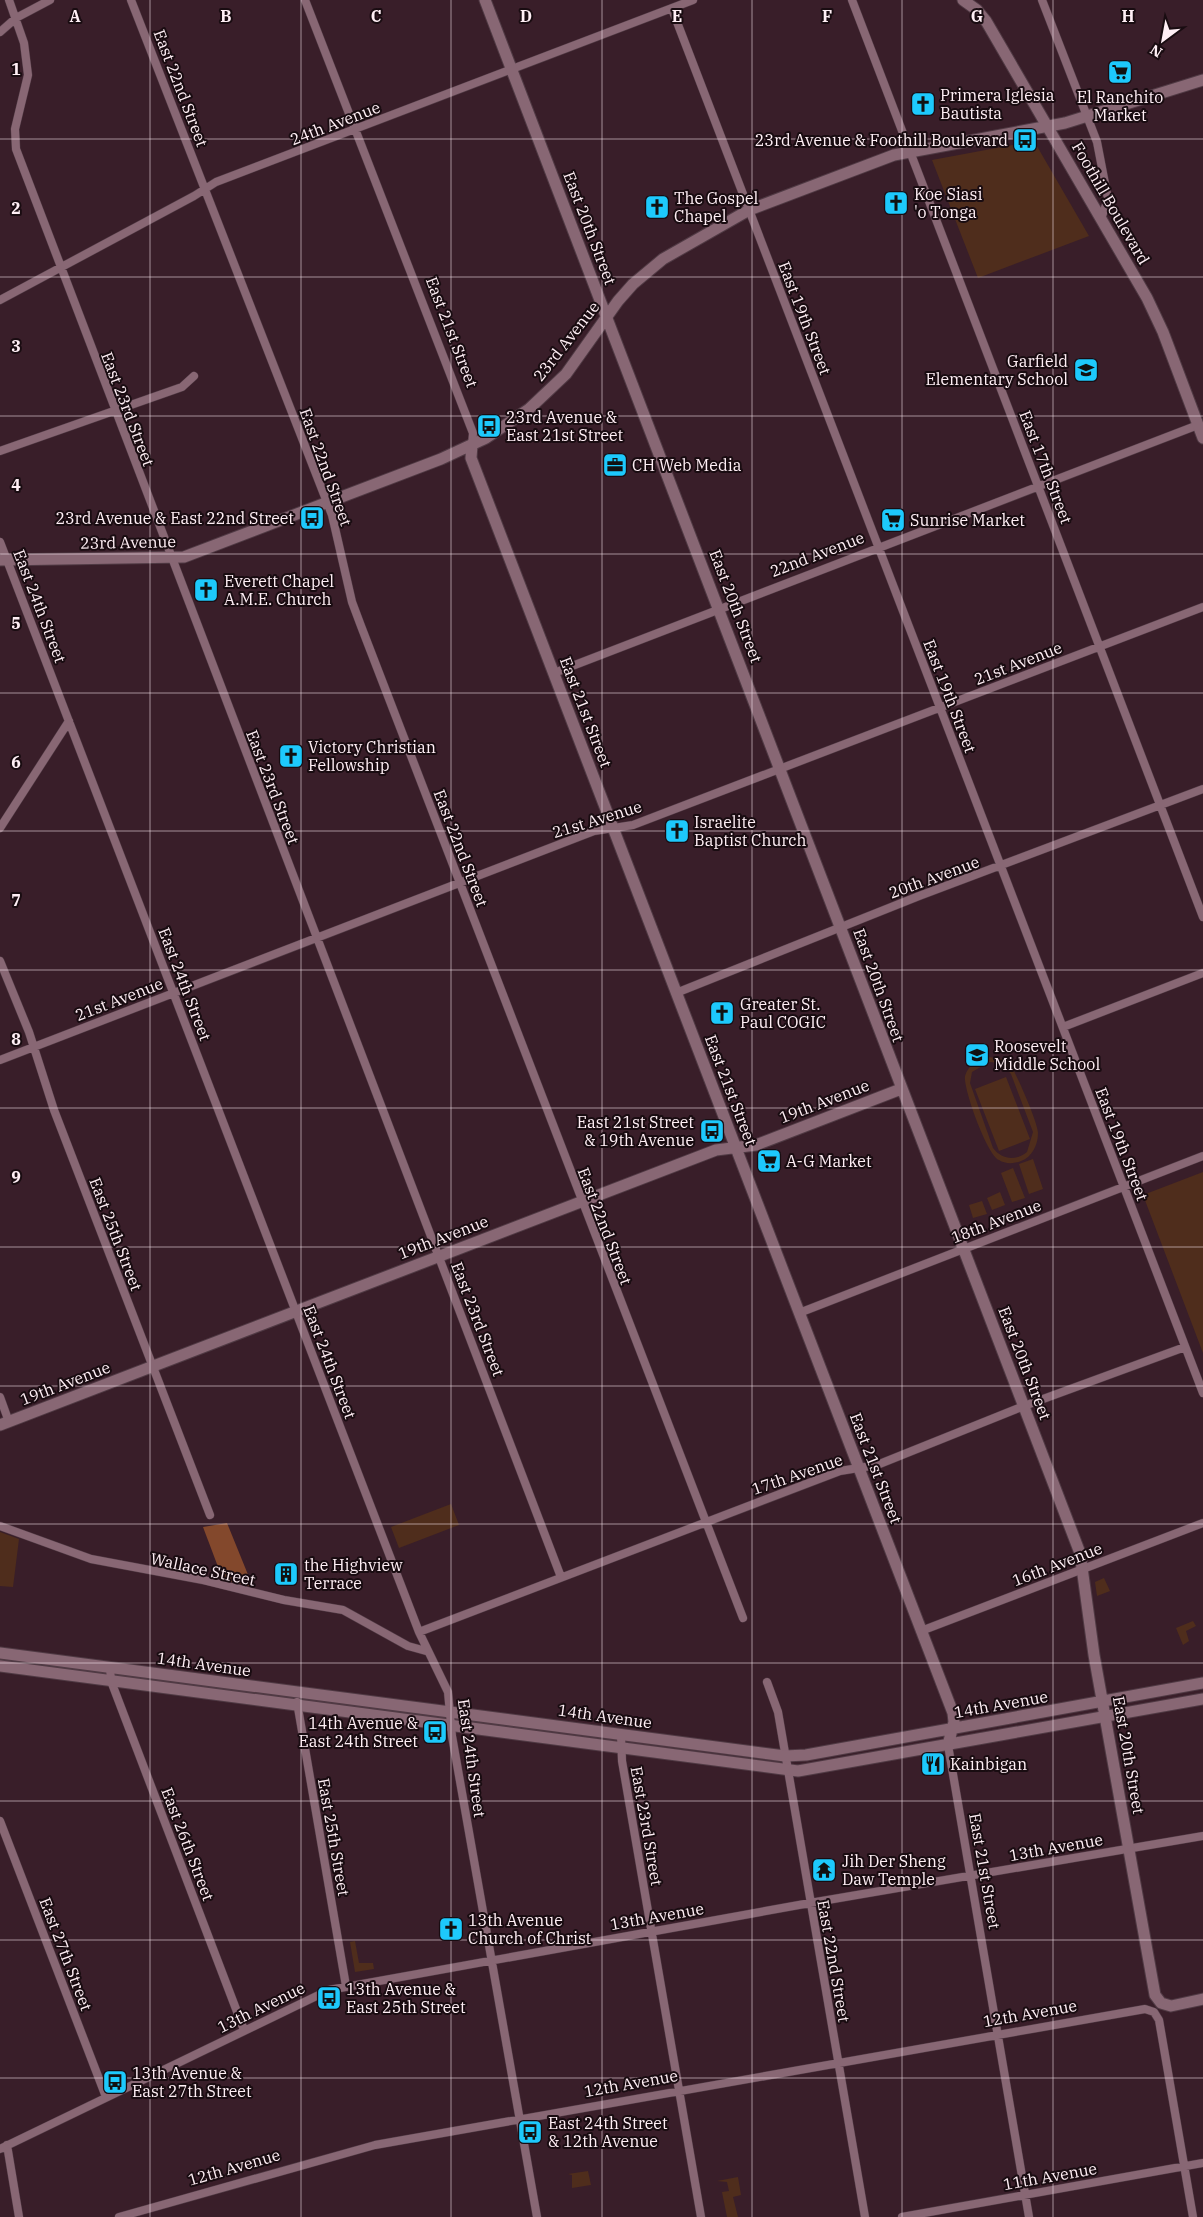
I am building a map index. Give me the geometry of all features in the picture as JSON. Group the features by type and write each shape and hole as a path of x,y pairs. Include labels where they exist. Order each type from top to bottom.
{"street":[{"name":"East 23rd Street","path":"9,0 24,43 28,75 15,129 16,150 170,558 561,1577"},
{"path":"0,32 16,18 50,0"},
{"name":"East 22nd Street","path":"131,0 332,515 352,602 742,1618"},
{"name":"East 21st Street","path":"305,0 357,129 473,432 471,458 953,1713 948,1745 1029,2217"},
{"name":"East 20th Street","path":"485,0 1080,1552 1094,1656 1104,1702 1194,2217"},
{"name":"24th Avenue","path":"0,300 60,269 216,182 694,0"},
{"name":"East 17th Street","path":"852,0 908,152 1162,805 1203,917"},
{"name":"Foothill Boulevard","path":"963,0 982,15 1152,308 1200,424 1203,438"},
{"path":"1042,0 1097,142 1108,199 1101,219"},
{"name":"East 19th Street","path":"672,9 1203,1393"},
{"name":"23rd Avenue","path":"4,560 170,558 189,556 472,445 512,422 544,396 566,374 606,317 633,284 652,267 749,210 894,155 1047,126 1203,80"},
{"path":"0,451 182,386 194,376"},
{"name":"22nd Avenue","path":"554,672 1200,424"},
{"name":"East 24th Street","path":"0,542 4,560 69,721 174,992 426,1651 448,1692 452,1726 537,2217"},
{"name":"21st Avenue","path":"0,1060 594,831 633,825 1203,607"},
{"path":"0,828 69,721"},
{"name":"20th Avenue","path":"676,993 1203,790"},
{"name":"East 25th Street","path":"0,962 33,1047 54,1110 210,1515"},
{"path":"1063,1027 1203,973"},
{"name":"19th Avenue","path":"5,1424 716,1150 756,1145 901,1089"},
{"name":"18th Avenue","path":"799,1313 1203,1156"},
{"name":"17th Avenue","path":"419,1632 840,1470 877,1465 1024,1406 1185,1347"},
{"path":"0,1397 5,1424"},
{"name":"16th Avenue","path":"921,1631 1203,1523"},
{"name":"Wallace Street","path":"0,1526 90,1560 203,1580 284,1600 343,1610 408,1646 426,1651"},
{"name":"14th Avenue","path":"0,1653 785,1756 806,1755 1203,1683"},
{"name":"14th Avenue","path":"0,1666 787,1770 803,1770 1203,1699"},
{"name":"East 26th Street","path":"110,1667 110,1681 244,2030"},
{"name":"East 22nd Street","path":"767,1682 778,1712 866,2217"},
{"name":"East 25th Street","path":"298,1692 297,1705 346,1986"},
{"name":"East 23rd Street","path":"621,1735 620,1748 701,2217"},
{"name":"East 27th Street","path":"0,1820 106,2097"},
{"name":"13th Avenue","path":"3,2147 326,1991 810,1903 1203,1836"},
{"name":"12th Avenue","path":"119,2217 375,2145 838,2062 1203,2000"},
{"path":"3,2147 19,2217"},
{"name":"11th Avenue","path":"902,2217 1203,2163"}],"shaded area":[{"path":"1034,141 1089,236 978,278 932,160"},
{"path":"988,1057 1004,1059 1011,1066 1035,1120 1038,1133 1036,1146 1028,1157 1018,1162 1004,1162 994,1155 982,1134 965,1083 966,1072 971,1066 977,1061","holes":["989,1062 1001,1063 1011,1074 1033,1132 1027,1152 1014,1158 1005,1157 993,1148 970,1083 972,1072"]},
{"path":"1006,1077 1030,1139 999,1151 975,1089"},
{"path":"1033,1159 1043,1189 1029,1194 1019,1164"},
{"path":"1013,1168 1025,1198 1012,1202 1001,1173"},
{"path":"1203,1172 1203,1353 1143,1195"},
{"path":"1000,1192 1005,1205 992,1210 987,1198"},
{"path":"982,1201 987,1214 973,1218 969,1205"},
{"path":"451,1504 459,1525 399,1548 391,1527"},
{"path":"227,1523 253,1587 223,1580 203,1527"},
{"path":"0,1532 19,1539 13,1587 0,1586"},
{"path":"1104,1578 1110,1591 1097,1596 1095,1582"},
{"path":"1193,1621 1196,1626 1186,1631 1189,1641 1183,1645 1176,1628"},
{"path":"355,1941 359,1963 373,1963 374,1969 355,1972 350,1942"},
{"path":"588,2171 591,2185 572,2188 572,2175 568,2174"},
{"path":"738,2177 741,2195 733,2197 738,2217 727,2217 722,2192 729,2191 727,2182 717,2181"}],"place":[{"name":"El Ranchito Market","path":"1120,72"},
{"name":"Primera Iglesia Bautista","path":"923,104"},
{"name":"23rd Avenue & Foothill Boulevard","path":"1025,140"},
{"name":"Koe Siasi 'o Tonga","path":"896,203"},
{"name":"The Gospel Chapel","path":"657,207"},
{"name":"Garfield Elementary School","path":"1086,370"},
{"name":"23rd Avenue & East 21st Street","path":"489,426"},
{"name":"CH Web Media","path":"615,465"},
{"name":"23rd Avenue & East 22nd Street","path":"312,518"},
{"name":"Sunrise Market","path":"893,520"},
{"name":"Everett Chapel A.M.E. Church","path":"206,590"},
{"name":"Victory Christian Fellowship","path":"291,756"},
{"name":"Israelite Baptist Church","path":"677,831"},
{"name":"Greater St. Paul COGIC","path":"722,1013"},
{"name":"Roosevelt Middle School","path":"977,1055"},
{"name":"East 21st Street & 19th Avenue","path":"712,1131"},
{"name":"A-G Market","path":"769,1161"},
{"name":"the Highview Terrace","path":"286,1574"},
{"name":"14th Avenue & East 24th Street","path":"435,1732"},
{"name":"Kainbigan","path":"933,1764"},
{"name":"Jih Der Sheng Daw Temple","path":"824,1870"},
{"name":"13th Avenue Church of Christ","path":"451,1929"},
{"name":"13th Avenue & East 25th Street","path":"329,1998"},
{"name":"13th Avenue & East 27th Street","path":"115,2082"},
{"name":"East 24th Street & 12th Avenue","path":"530,2132"}]}
